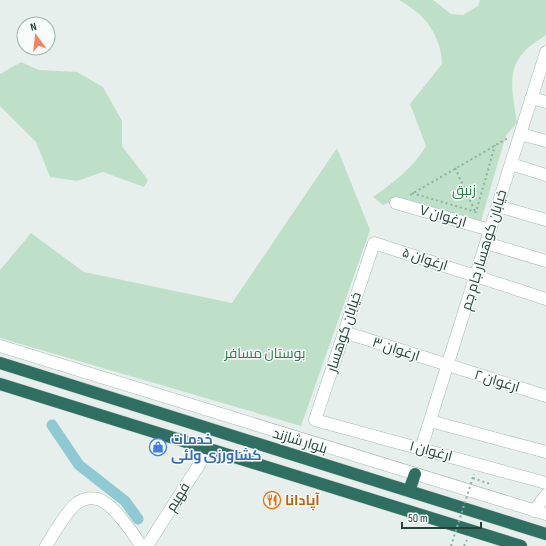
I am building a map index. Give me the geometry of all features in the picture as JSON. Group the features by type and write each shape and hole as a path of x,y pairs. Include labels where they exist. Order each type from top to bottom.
{"highway":[{"name":"بلوار شازند","path":"0,363 546,534"},
{"path":"0,384 521,546"},
{"path":"410,491 415,474"}],"street":[{"name":"خیابان کوهسار جام جم","path":"421,449 486,243 487,229 498,206 546,52"},
{"path":"532,98 546,102"},
{"path":"520,134 546,141"},
{"path":"511,164 546,175"},
{"name":"ارغوان ۷","path":"396,203 487,229"},
{"path":"498,206 546,220"},
{"name":"ارغوان ۵","path":"374,243 546,299"},
{"name":"خیابان کوهسار","path":"315,420 374,243"},
{"path":"486,243 546,261"},
{"name":"ارغوان ۳","path":"344,332 447,366"},
{"path":"0,346 546,514"},
{"name":"ارغوان ۲","path":"447,366 546,396"},
{"name":"ارغوان ۱","path":"315,420 546,482"},
{"path":"430,421 546,452"},
{"name":"فهیم","path":"147,546 209,449"},
{"path":"534,511 546,494"},
{"path":"46,546 76,503 87,498 99,498 130,528 141,546"}],"path":[{"path":"396,203 505,139 520,134"},
{"path":"476,212 495,145"},
{"path":"455,168 476,212 487,229"},
{"path":"412,193 476,212"},
{"path":"451,546 474,474"},
{"path":"473,478 490,484"}],"green space":[{"name":"زنبق","path":"399,0 433,0 451,14 463,15 478,6 480,0 546,0 546,35 526,49 514,68 512,86 517,123 506,135 481,221 400,198 383,205 373,197 409,168 426,146 410,104 442,64 442,57 438,43 428,23 418,13"},
{"path":"21,62 39,70 77,72 103,87 122,121 122,146 148,180 144,187 103,172 77,181 50,177 36,142 0,106 0,74"},
{"name":"بوستان مسافر","path":"337,148 370,230 301,426 0,338 0,270 31,233 84,272 232,303"}],"waterway":[{"path":"52,425 79,465 125,501 138,519"}],"place":[{"name":"خدمات کشاورزی ولئی","path":"158,447"},
{"name":"آپادانا","path":"272,500"}]}
